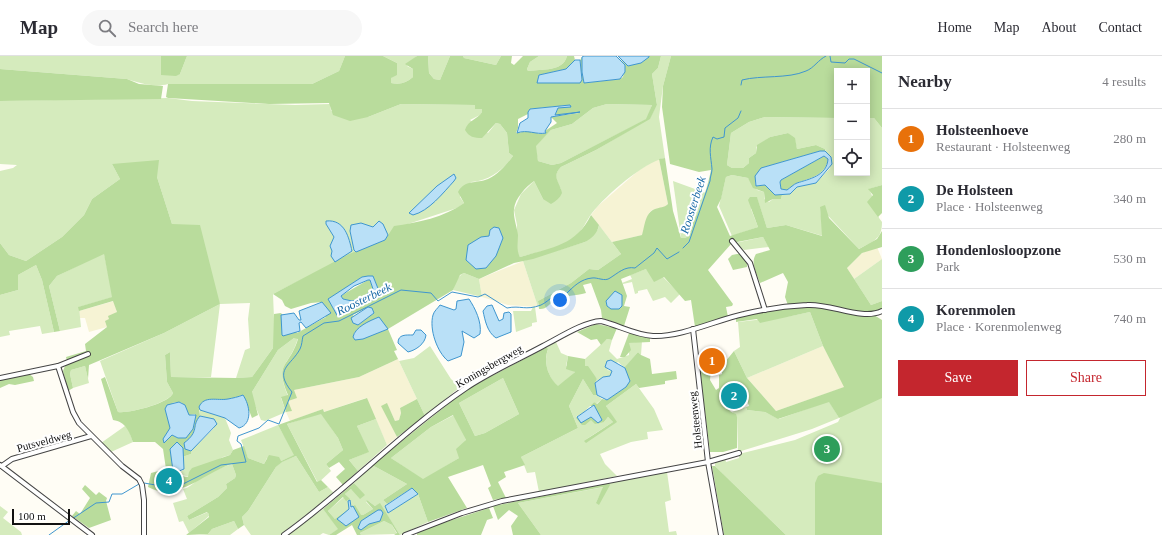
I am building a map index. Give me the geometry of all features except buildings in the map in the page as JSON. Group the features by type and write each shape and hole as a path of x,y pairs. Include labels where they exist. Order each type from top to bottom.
{"street":[{"path":"732,241 750,263 765,310"},
{"path":"693,329 744,314 812,304 868,314 882,311"},
{"name":"Koningsbergweg","path":"284,535 333,498 392,445 466,388 557,339 594,321 601,321 641,335 653,336 693,329"},
{"name":"Holsteenweg","path":"405,535 462,513 502,501 708,462 693,329"},
{"path":"0,378 58,366 88,354"},
{"path":"58,366 76,418 91,436 122,466 139,479 142,485 144,500 144,535"},
{"name":"Putsveldweg","path":"1,465 12,459 91,436"},
{"path":"721,535 708,462 740,453"},
{"path":"1,465 92,535"}],"shaded area":[{"path":"659,159 668,204 665,207 652,210 649,213 642,235 612,242 591,215 598,206 638,171"},
{"path":"877,247 882,259 854,279 847,268 862,253"},
{"path":"523,261 538,307 508,305 482,297 479,279"},
{"path":"114,301 117,312 109,319 107,327 89,332 85,318 80,318 79,311"},
{"path":"823,346 845,387 776,411 747,378"},
{"path":"398,359 417,399 400,408 401,413 399,420 395,421 387,404 382,406 397,437 387,445 366,398 324,412 323,409 290,421 286,412 291,411 288,401 294,390 359,377"}],"green space":[{"path":"0,56 161,56 161,75 180,74 187,56 345,56 339,71 312,84 152,85 127,79 0,69"},
{"path":"161,56 187,56 180,74 176,76 161,75"},
{"path":"345,56 383,56 397,63 397,75 391,78 391,83 400,84 413,77 413,69 405,64 417,56 428,56 429,73 434,79 440,80 450,56 463,56 464,58 496,65 501,56 512,56 511,63 514,65 523,56 539,56 530,62 527,69 528,71 551,69 561,65 567,56 574,56 575,60 566,69 539,75 538,83 582,80 580,60 582,57 584,83 620,79 623,77 625,65 616,56 628,66 649,56 661,56 658,68 652,74 657,105 650,119 596,150 561,167 556,177 562,193 553,203 551,204 543,199 534,181 521,193 516,201 514,215 518,235 518,252 520,257 552,248 570,240 585,225 591,215 599,225 596,233 590,239 533,259 514,263 479,279 464,273 460,275 453,290 388,329 397,350 394,351 398,359 359,377 294,390 297,398 288,401 292,411 286,412 281,397 288,395 282,376 284,366 298,339 294,338 278,350 252,392 258,415 252,418 243,395 232,399 207,400 199,407 200,416 195,425 195,432 190,438 189,451 191,451 191,454 182,457 183,448 173,470 176,473 158,473 159,479 164,485 181,484 181,476 188,477 192,468 230,455 233,450 244,446 248,458 264,464 269,455 279,457 281,461 294,455 278,425 323,409 324,412 367,398 376,419 357,426 369,452 349,460 358,471 343,485 336,477 345,469 339,462 329,468 326,464 343,450 338,438 321,414 287,424 317,482 321,480 328,487 319,492 296,456 282,462 276,467 248,511 242,517 244,525 238,529 234,521 212,529 208,534 186,535 209,517 209,514 207,512 189,520 187,516 218,497 227,488 226,484 235,478 236,475 232,464 180,489 159,491 148,487 151,473 166,469 163,449 155,442 133,442 124,425 113,420 101,379 105,377 118,412 123,412 139,410 157,404 170,397 173,393 167,382 165,355 170,352 171,377 252,377 273,348 274,314 281,313 297,333 326,317 322,302 311,303 291,309 285,306 282,300 273,294 349,254 385,240 394,226 430,219 456,208 464,203 458,192 464,185 467,183 488,179 496,175 513,156 509,153 507,133 500,124 496,123 482,138 472,137 465,130 468,124 482,112 482,109 475,109 475,105 401,104 368,117 350,121 333,115 329,103 269,104 166,97 168,84 312,84 339,71","holes":["607,104 652,105 646,119 561,163 552,165 538,161 536,146 551,130 572,124 593,108","570,105 558,108 555,115 579,113 551,117 557,123 545,131 546,133 540,134 529,131 516,133 518,128 518,119 528,114 530,109","373,276 381,296 338,317 329,299 362,277","368,307 374,313 358,325 353,315","372,320 388,329 370,336 354,333","172,403 182,403 189,415 195,414 193,429 178,438 172,435 163,439 170,430"]},
{"path":"383,56 417,56 407,66 413,69 413,77 403,83 391,83 391,78 397,63"},
{"path":"428,56 450,56 440,80 434,79 429,73"},
{"path":"463,56 501,56 496,65 464,58"},
{"path":"539,56 567,56 565,61 557,67 545,70 528,71 527,69 530,62"},
{"path":"661,56 671,56 663,86 659,117 665,158 656,161 636,172 606,197 592,213 575,237 556,247 520,257 517,252 517,225 514,210 521,194 534,181 543,199 561,189 556,175 561,167 596,150 650,118 657,105 652,74 658,68"},
{"path":"671,56 882,56 882,128 874,118 870,118 870,68 834,68 834,118 765,117 749,122 731,133 727,165 732,168 743,168 749,163 749,158 756,153 757,145 770,137 788,133 795,138 797,149 816,145 825,149 825,151 820,151 761,168 755,181 756,186 765,185 775,195 782,195 781,199 773,199 765,203 764,192 753,188 748,178 732,175 726,177 721,199 717,207 730,236 758,227 748,200 750,197 757,197 767,228 786,225 822,236 820,207 825,205 829,218 859,249 877,239 882,231 882,247 862,253 847,268 871,305 882,301 882,310 874,315 882,320 882,398 839,418 829,402 778,419 765,412 747,410 746,407 749,406 743,389 737,381 725,388 724,396 725,404 729,410 736,414 737,417 737,448 723,452 710,452 700,371 711,369 710,380 716,390 719,388 719,375 722,374 722,369 726,366 725,362 734,351 747,378 776,411 844,387 823,346 810,312 760,323 757,319 736,322 736,318 753,313 789,308 785,297 788,282 783,273 760,283 754,265 754,257 756,254 770,250 763,237 732,243 708,270 733,304 732,306 726,307 728,317 695,327 691,300 685,301 664,277 654,282 646,269 621,279 627,296 624,306 630,307 624,326 602,318 601,310 591,283 583,285 586,293 559,298 546,308 539,309 538,301 571,283 589,269 598,270 621,254 612,242 642,235 649,213 668,204 659,159 665,158 673,211 681,238 686,238 701,205 711,170 699,172 670,164 662,107 663,86"},
{"path":"0,69 127,79 139,84 163,86 161,99 0,101"},
{"path":"168,98 192,101 295,105 330,104 331,111 368,117 401,104 475,105 482,109 482,112 480,115 470,120 488,133 496,123 500,124 507,133 509,153 513,156 495,174 478,181 471,182 460,197 464,203 457,208 408,224 385,240 356,252 273,294 275,343 273,348 252,377 236,378 245,350 250,348 248,319 250,303 220,304 172,224 157,177 112,164 120,179 92,199 84,215 62,237 26,261 9,255 0,243 0,171 13,168 17,165 0,164 0,101"},
{"path":"607,104 652,105 647,119 561,163 552,165 538,161 535,146 551,130 572,124 593,108"},
{"path":"765,117 834,118 834,176 870,176 870,118 874,118 882,128 882,185 869,189 877,214 882,222 882,228 876,239 859,249 820,207 823,236 786,225 767,228 757,198 751,209 758,227 732,236 719,206 726,177 732,175 748,178 757,190 764,192 764,199 769,202 773,199 781,199 782,195 790,194 797,187 816,183 830,168 829,155 826,154 825,149 816,145 797,149 795,141 788,133 770,137 756,147 756,153 749,158 749,163 743,168 732,168 727,165 731,133 749,122"},
{"path":"824,156 828,159 827,165 820,173 812,178 796,184 787,190 781,189 781,180"},
{"path":"159,160 157,177 172,224 200,225 220,304 164,333 89,365 88,379 85,366 71,370 70,374 73,388 68,391 63,371 67,361 66,357 86,351 85,344 107,327 105,321 109,319 108,316 117,312 113,301 79,311 78,307 112,297 104,254 57,276 49,286 60,331 54,332 42,280 36,265 18,275 18,290 0,295 0,243 9,255 26,261 62,237 84,215 92,199 120,179 112,164"},
{"path":"673,181 706,193 695,222 686,238 681,238"},
{"path":"882,185 882,213 878,217 867,202 873,195 868,189"},
{"path":"599,225 621,254 598,270 589,269 571,283 538,301 538,307 523,261 585,242 598,229"},
{"path":"763,237 769,247 744,250 735,243"},
{"path":"104,253 113,297 79,307 81,327 60,331 49,286 57,276"},
{"path":"741,254 747,262 747,267 733,270 728,259 732,255"},
{"path":"882,259 882,301 871,305 854,279"},
{"path":"36,265 42,280 54,332 42,334 40,326 9,331 10,335 0,337 0,295 18,290 18,275"},
{"path":"646,269 663,277 680,294 671,303 665,297 653,301 647,289 638,291 638,293 635,294 632,282 622,283 632,279 630,275"},
{"path":"464,273 479,279 482,297 453,290 458,278"},
{"path":"370,280 373,289 368,295 364,298 351,301 343,299 341,296"},
{"path":"220,304 211,377 171,377 170,352 165,355 167,382 173,393 170,397 148,407 118,412 100,361 164,333"},
{"path":"533,307 535,307 537,322 532,323 532,326 516,332 513,311 531,311"},
{"path":"810,312 823,346 747,378 734,351 740,347 738,322 791,316"},
{"path":"596,324 617,328 612,340 607,339 601,345 597,339 591,340 577,332"},
{"path":"629,333 650,338 650,342 629,343 631,350 625,357 620,357"},
{"path":"294,338 298,338 284,366 282,377 288,396 281,398 286,412 265,421 261,420 252,398 252,392 278,350"},
{"path":"607,339 612,340 609,351 617,359 629,355 629,343 642,341 641,355 638,352 625,368 618,362 607,370 612,371 610,376 598,380 595,383 597,379 585,366 585,359"},
{"path":"556,342 561,353 568,356 566,366 575,372 558,387 549,374 546,364 547,347"},
{"path":"430,346 451,379 460,387 425,416 399,361 414,358"},
{"path":"547,347 547,369 558,386 575,372 566,369 568,356 585,359 585,366 588,366 597,379 595,383 597,395 593,395 583,379 569,406 578,428 521,457 525,465 504,472 506,477 498,482 506,498 493,500 488,488 491,486 483,465 448,477 467,508 428,522 418,494 412,488 387,504 383,500 407,484 372,465 467,389","holes":["503,378 519,414 485,433 475,436 459,403","453,415 466,440 456,449 459,458 423,479 391,458 431,427"]},
{"path":"638,352 650,359 652,374 676,371 677,379 665,381 665,384 639,388 636,384 606,406 617,422 586,443 584,441 613,422 608,417 604,422 595,424 591,420 585,425 582,425 576,418 591,417 595,420 594,406 590,406 594,402 597,404 602,399 607,400 626,387 625,367"},
{"path":"882,360 882,483 879,483 815,520 815,535 786,535 715,466 715,462 725,458 726,462 739,458 739,454 795,440 838,422 852,395"},
{"path":"85,366 89,383 73,388 70,374 71,370"},
{"path":"29,374 33,377 34,381 15,385 9,384 0,388 0,380"},
{"path":"503,378 519,414 485,433 475,436 459,403"},
{"path":"583,379 593,395 597,395 602,399 596,404 594,402 584,412 576,417 604,422 608,417 613,422 585,440 616,422 606,406 636,384 654,409 663,430 647,432 648,439 631,442 600,454 605,464 617,476 539,492 535,472 527,473 521,457 578,428 569,406"},
{"path":"417,399 425,416 397,437 381,406 387,403 395,421 399,420 401,413 400,408"},
{"path":"829,401 839,418 812,429 738,452 737,417 732,412 746,407 747,410 765,412 779,419"},
{"path":"200,410 225,418 231,433 229,440 233,450 230,455 223,457 189,477 176,473 184,469 182,457 191,454 191,451 214,428 203,416 200,416"},
{"path":"321,413 338,438 343,450 326,464 331,471 318,483 287,424"},
{"path":"454,415 466,440 459,458 423,480 391,458 431,427"},
{"path":"376,419 387,445 358,471 349,460 368,452 357,426"},
{"path":"278,425 295,455 281,461 267,458 264,464 248,458 241,440"},
{"path":"125,426 128,428 133,442 111,452 101,443"},
{"path":"296,456 319,492 328,487 334,493 280,535 251,535 244,525 242,517 248,511 276,467 281,462"},
{"path":"232,464 236,475 235,478 226,484 227,488 218,497 187,516 189,520 208,512 209,514 209,516 189,533 183,521 179,522 173,503 187,499 183,489 207,474"},
{"path":"372,465 407,484 383,500 387,504 385,506 388,513 418,494 428,522 400,535 380,504 375,506 367,500 366,502 373,509 363,515 335,519 328,511 344,497 349,499 345,494 351,489 364,495 354,483"},
{"path":"712,466 715,466 786,535 724,535"},
{"path":"667,472 671,500 665,502 669,532 676,531 677,535 541,535 518,503 604,487 596,503 609,483"},
{"path":"824,473 882,483 882,535 815,535 815,483 818,476"},
{"path":"354,483 365,495 360,499 351,489 345,494 350,499 346,501 343,497 328,511 335,519 355,505 361,515 363,515 373,509 366,501 367,500 375,506 380,503 400,535 394,535 397,533 392,525 384,521 360,533 361,535 357,535 352,525 336,535 329,535 338,529 323,509"},
{"path":"609,483 610,485 599,505 596,503 603,487 518,503 541,535 513,535 511,526 518,516 509,510 498,520 493,506"},
{"path":"85,485 96,495 99,492 107,498 106,501 111,520 89,528 72,516 76,511 80,514 90,498 82,489"},
{"path":"0,506 8,512 3,518 21,532 22,535 0,535"},
{"path":"489,508 493,518 487,520 481,535 417,535 417,532 410,535 418,531"},
{"path":"323,509 339,529 329,535 323,533 320,535 287,535"},
{"path":"234,521 238,529 230,535 199,535 208,534 212,529"},
{"path":"384,521 392,525 397,534 361,535 360,533"}],"water":[{"path":"616,56 625,65 625,72 620,79 584,83 582,57"},
{"path":"618,56 649,57 641,63 628,66"},
{"path":"575,60 580,60 582,80 580,83 537,83 539,75 566,69"},
{"path":"570,105 571,107 558,108 555,115 580,112 551,117 551,122 545,131 546,133 517,133 520,123 528,118 528,112 530,109"},
{"path":"820,151 825,151 831,157 832,164 816,183 797,187 790,194 775,195 765,185 756,186 755,176 761,168","holes":["824,156 828,159 827,165 817,176 796,184 787,190 781,189 781,180"]},
{"path":"454,174 456,178 454,181 430,206 413,215 409,213 437,186"},
{"path":"326,221 332,221 342,226 347,235 352,251 335,262 331,256 332,251 330,246 334,237 326,224"},
{"path":"379,221 383,224 388,235 385,240 356,252 354,250 350,231 351,225 361,223 373,227"},
{"path":"494,227 499,228 503,238 496,256 486,268 476,269 466,260 468,245 481,237 489,236 490,230"},
{"path":"373,276 381,296 338,317 328,299 362,277","holes":["370,280 373,289 367,294 367,297 352,301 343,299 341,296 354,286"]},
{"path":"615,291 622,295 622,306 619,309 611,309 607,306 606,301"},
{"path":"469,299 479,320 480,334 474,338 462,331 464,342 461,356 448,361 440,352 435,340 432,327 433,315 440,305 454,310 456,309 457,301"},
{"path":"322,302 331,313 306,328 301,322 299,323 300,331 282,335 281,315 294,313 299,320 301,320 299,311"},
{"path":"492,305 499,321 503,319 504,313 509,312 511,314 511,332 496,338 488,329 483,311 487,306"},
{"path":"368,307 372,308 374,313 358,325 353,323 351,318"},
{"path":"379,317 388,329 363,339 355,340 353,337 354,333 359,327"},
{"path":"416,330 421,330 426,335 424,341 420,346 408,352 398,343 398,340 403,336 413,335"},
{"path":"611,360 625,368 630,381 626,387 607,400 597,395 595,383 603,377 610,376 612,371 605,367 607,361"},
{"path":"243,395 249,409 249,414 247,423 239,428 225,418 200,410 199,407 201,403 207,400 228,399"},
{"path":"179,402 185,405 189,415 196,415 193,429 186,438 178,438 172,435 164,443 163,439 170,428 165,409 167,405"},
{"path":"594,405 602,420 598,423 591,417 581,423 577,417"},
{"path":"200,416 214,419 217,424 191,451 185,449 184,443 194,432 197,420"},
{"path":"177,442 183,448 184,469 177,472 173,471 170,449"},
{"path":"412,488 418,494 388,513 385,506"},
{"path":"350,500 351,507 353,506 359,517 346,526 337,519 349,509 348,501"},
{"path":"378,510 381,510 383,513 380,521 369,524 361,530 358,528 361,521"}],"waterway":[{"name":"Roosterbeek","path":"741,85 742,80 791,75 809,70 826,56"},
{"name":"Roosterbeek","path":"830,56 831,62 845,63 849,59 854,59 882,73"},
{"name":"Roosterbeek","path":"683,248 689,242 710,181 712,169 710,149 711,141 713,137 717,139 724,137 725,128 738,118 741,111"},
{"name":"Roosterbeek","path":"144,483 167,487 181,485 221,465 246,462 241,444 237,441 238,436 259,428 268,420 279,424 292,392 284,378 286,368 300,349 303,336 324,323 339,321 401,290 431,293 438,301 452,292 478,297 485,294 507,308 536,307 559,293 566,294 581,281 594,278 608,279 625,269 635,268 654,253 657,248 667,259 679,252"},
{"name":"Roosterbeek","path":"72,519 96,503 109,502 112,494 122,494 139,484"},
{"name":"Roosterbeek","path":"49,535 70,520"}],"place":[{"name":"Holsteenhoeve","path":"712,361"},
{"name":"De Holsteen","path":"734,396"},
{"name":"Hondenlosloopzone","path":"827,449"},
{"name":"Korenmolen","path":"169,481"}]}
